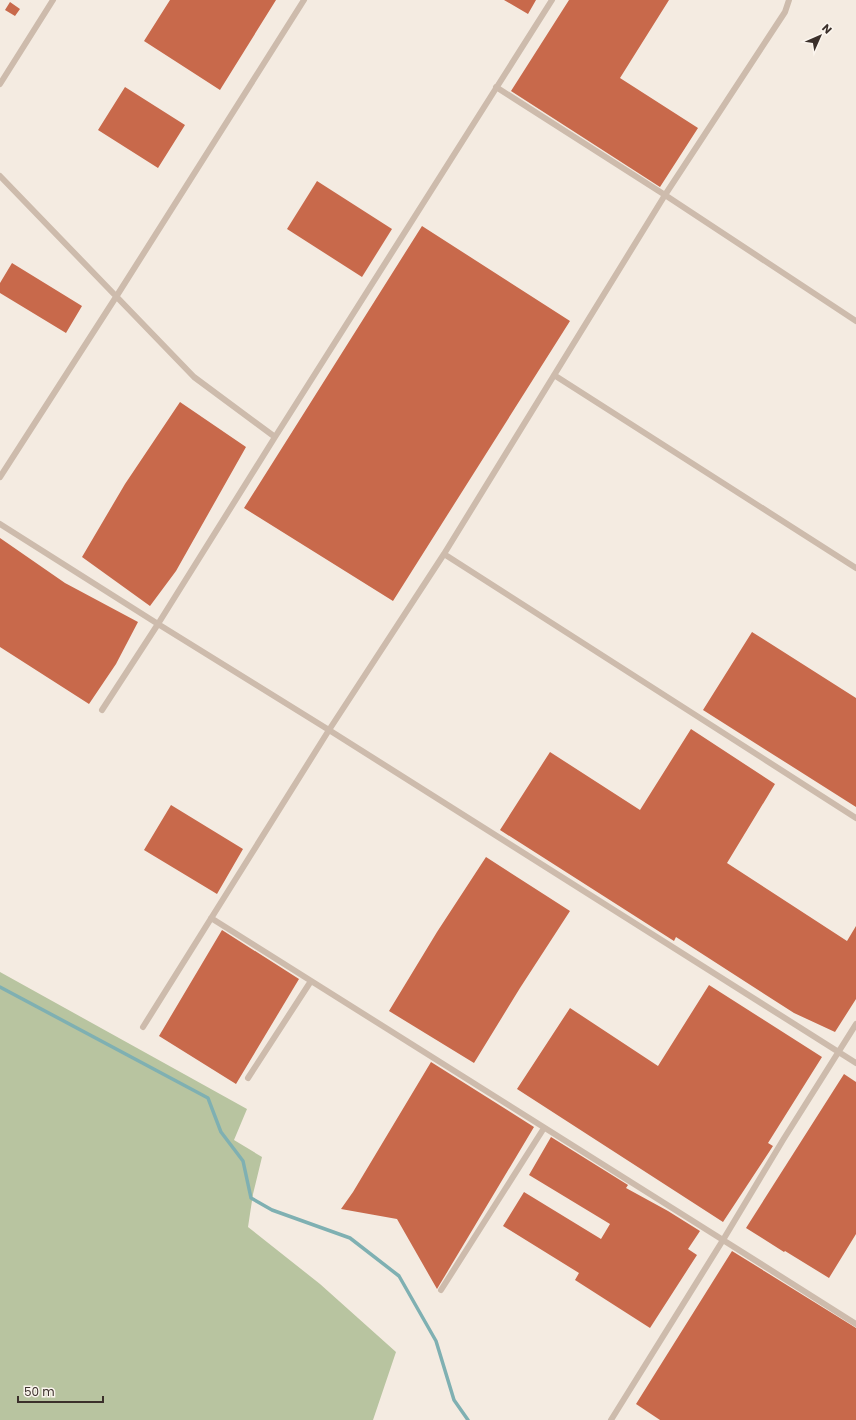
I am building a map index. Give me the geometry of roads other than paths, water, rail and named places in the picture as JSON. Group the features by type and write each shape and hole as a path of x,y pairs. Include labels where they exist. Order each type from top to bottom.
{"lane":[{"path":"0,84 53,0"},
{"path":"0,477 304,0"},
{"path":"102,710 158,624 552,0"},
{"path":"143,1027 329,730 444,554 665,195 785,12 789,0"},
{"path":"496,87 855,319"},
{"path":"0,176 194,377 275,437"},
{"path":"554,375 856,568"},
{"path":"0,524 856,1063"},
{"path":"444,554 856,818"},
{"path":"211,918 856,1324"},
{"path":"248,1078 311,981"},
{"path":"611,1420 723,1240 782,1140 856,1024"},
{"path":"441,1290 544,1128"}],"waterway":[{"path":"0,987 208,1098 221,1132 243,1161 251,1198 272,1210 350,1238 399,1276 436,1341 454,1400 468,1420"}]}
